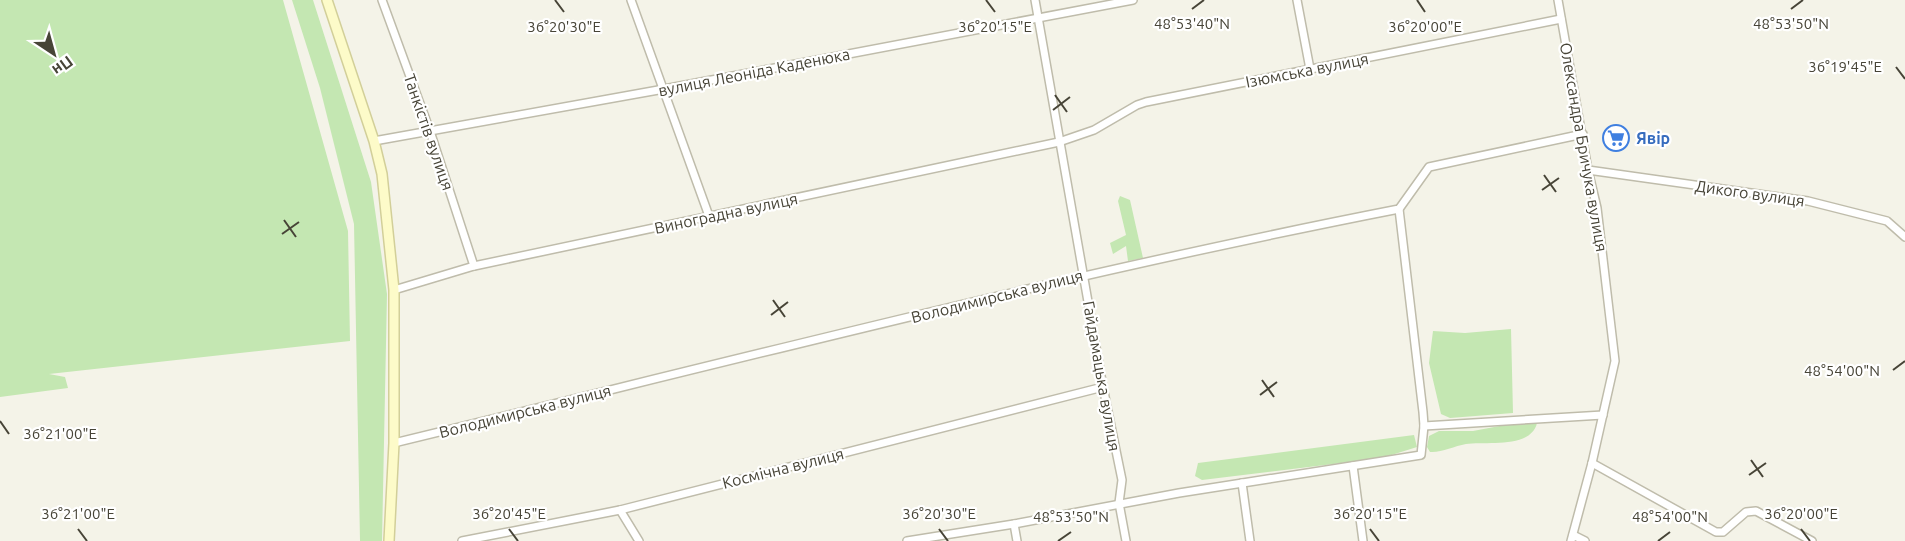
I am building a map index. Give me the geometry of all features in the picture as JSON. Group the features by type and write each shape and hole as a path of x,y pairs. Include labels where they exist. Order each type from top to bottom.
{"street":[{"path":"327,0 374,141 382,174 394,290 394,443 389,541"},
{"name":"Танкістів вулиця","path":"382,0 430,131 474,266"},
{"path":"631,0 709,216"},
{"name":"Гайдамацька вулиця","path":"1035,0 1103,387 1122,480 1119,503 1126,541"},
{"name":"вулиця Леоніда Каденюка","path":"374,141 664,89 1133,0"},
{"path":"1297,0 1310,69"},
{"name":"Олександра Бричука вулиця","path":"1558,0 1588,170 1597,208 1615,361 1572,538"},
{"name":"Ізюмська вулиця","path":"1059,142 1094,130 1137,105 1562,19"},
{"path":"907,541 1014,524 1119,503 1421,455 1424,426 1399,209 1429,167 1583,134"},
{"name":"Виноградна вулиця","path":"394,290 474,266 1059,142"},
{"name":"Дикого вулиця","path":"1588,170 1808,201 1887,220 1905,237"},
{"name":"Володимирська вулиця","path":"394,443 1084,274 1399,209"},
{"name":"Космічна вулиця","path":"462,541 620,510 1103,387"},
{"path":"1424,426 1603,414"},
{"path":"1592,463 1716,532 1723,532 1746,512 1756,511 1812,541"},
{"path":"1353,466 1363,541"},
{"path":"1242,483 1250,541"},
{"path":"620,510 639,541"},
{"path":"1014,524 1017,541"},
{"path":"1572,538 1585,541"}],"green space":[{"path":"0,0 283,0 348,231 350,341 49,374 65,377 68,388 0,397"},
{"path":"292,0 313,0 371,182 387,294 382,541 360,541 354,224 320,88"},
{"path":"1120,196 1130,200 1143,258 1128,261 1126,246 1113,254 1110,243 1126,235 1118,201"},
{"path":"1511,329 1513,413 1450,418 1441,414 1429,363 1433,331 1465,333"},
{"path":"1532,420 1537,423 1533,431 1517,440 1466,444 1434,452 1430,452 1427,447 1429,436 1439,431 1473,431"},
{"path":"1414,435 1417,447 1382,458 1202,480 1195,476 1198,463"}],"place":[{"name":"Явiр","path":"1616,138"}]}
